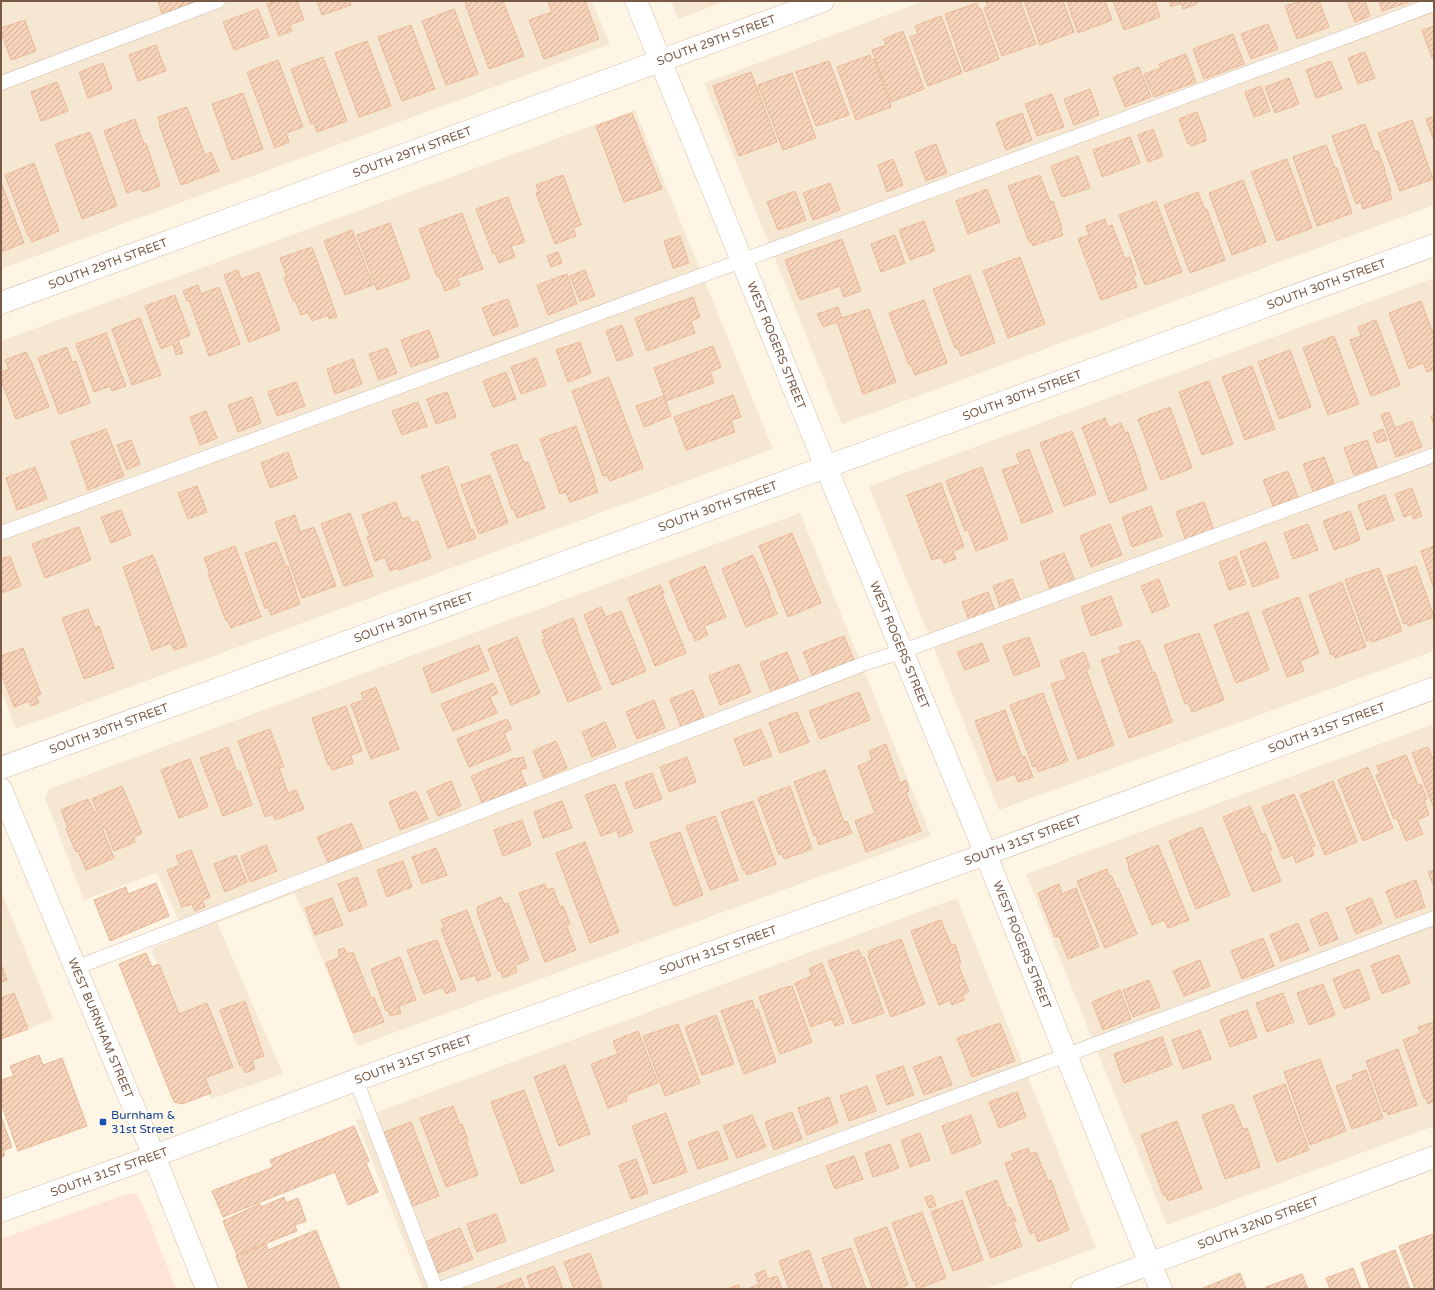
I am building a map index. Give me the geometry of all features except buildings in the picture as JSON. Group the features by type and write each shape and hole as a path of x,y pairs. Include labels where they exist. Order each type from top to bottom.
{"street":[{"name":"WEST ROGERS STREET","path":"636,1 986,854 1161,1289"},
{"name":"SOUTH 29TH STREET","path":"1,303 823,1"},
{"name":"SOUTH 30TH STREET","path":"1,768 1434,245"},
{"name":"SOUTH 31ST STREET","path":"1,1211 154,1156 356,1080 986,854 1434,688"},
{"name":"WEST BURNHAM STREET","path":"1,789 154,1156 207,1289"},
{"name":"SOUTH 32ND STREET","path":"1082,1289 1434,1157"}],"lane":[{"path":"1,83 218,1"},
{"path":"1,533 1434,4"},
{"path":"75,968 859,666 1434,455"},
{"path":"439,1289 1434,918"},
{"path":"356,1080 436,1289"}],"shaded area":[{"path":"1,1 592,1 610,44 1,269"},
{"path":"671,1 726,1 678,19"},
{"path":"924,1 1434,1 1434,205 842,424 704,83"},
{"path":"635,110 773,449 16,729 1,691 1,341"},
{"path":"1434,278 1434,651 999,810 869,486"},
{"path":"800,513 931,836 357,1046 295,893 217,923 283,1074 211,1099 151,949 185,934 157,873 84,900 45,798 49,789"},
{"path":"1434,724 1434,1126 1167,1225 1026,874"},
{"path":"1,891 53,1019 1,1039"},
{"path":"957,898 1096,1248 985,1289 423,1289 356,1120"},
{"path":"135,1193 142,1203 176,1289 1,1289 1,1239 121,1196"}],"place":[{"name":"Burnham & 31st Street","path":"103,1122"}]}
